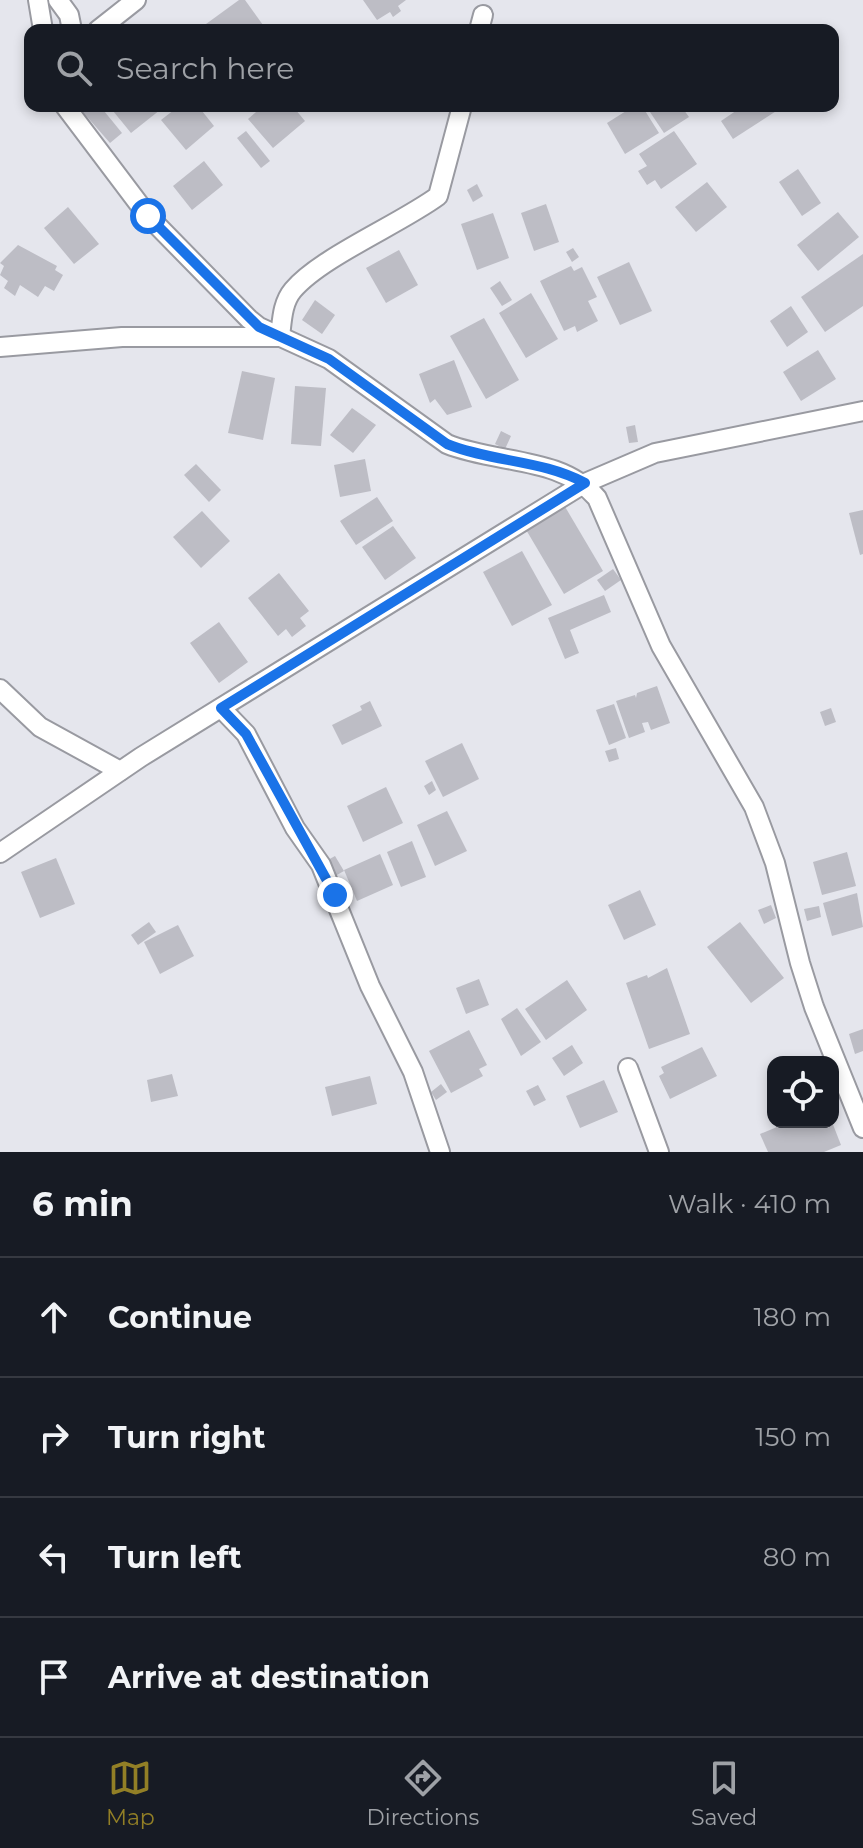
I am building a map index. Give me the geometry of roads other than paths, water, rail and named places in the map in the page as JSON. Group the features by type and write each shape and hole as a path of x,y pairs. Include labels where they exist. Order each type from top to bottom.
{"street":[{"path":"38,0 42,24"},
{"path":"58,0 69,15 71,24"},
{"path":"106,24 136,0"},
{"path":"70,112 157,225 249,319 329,359 447,444 467,452 564,472 585,483 608,520 661,646 754,807 775,863 804,978 863,1128"},
{"path":"280,337 283,309 292,291 312,273 438,196 460,112"},
{"path":"0,347 122,337 280,337"},
{"path":"0,853 120,771 585,483 655,453 863,411"},
{"path":"0,689 40,727 120,771"},
{"path":"221,708 246,734 295,828 321,865 370,986 413,1072 440,1152"},
{"path":"628,1068 659,1152"}]}
